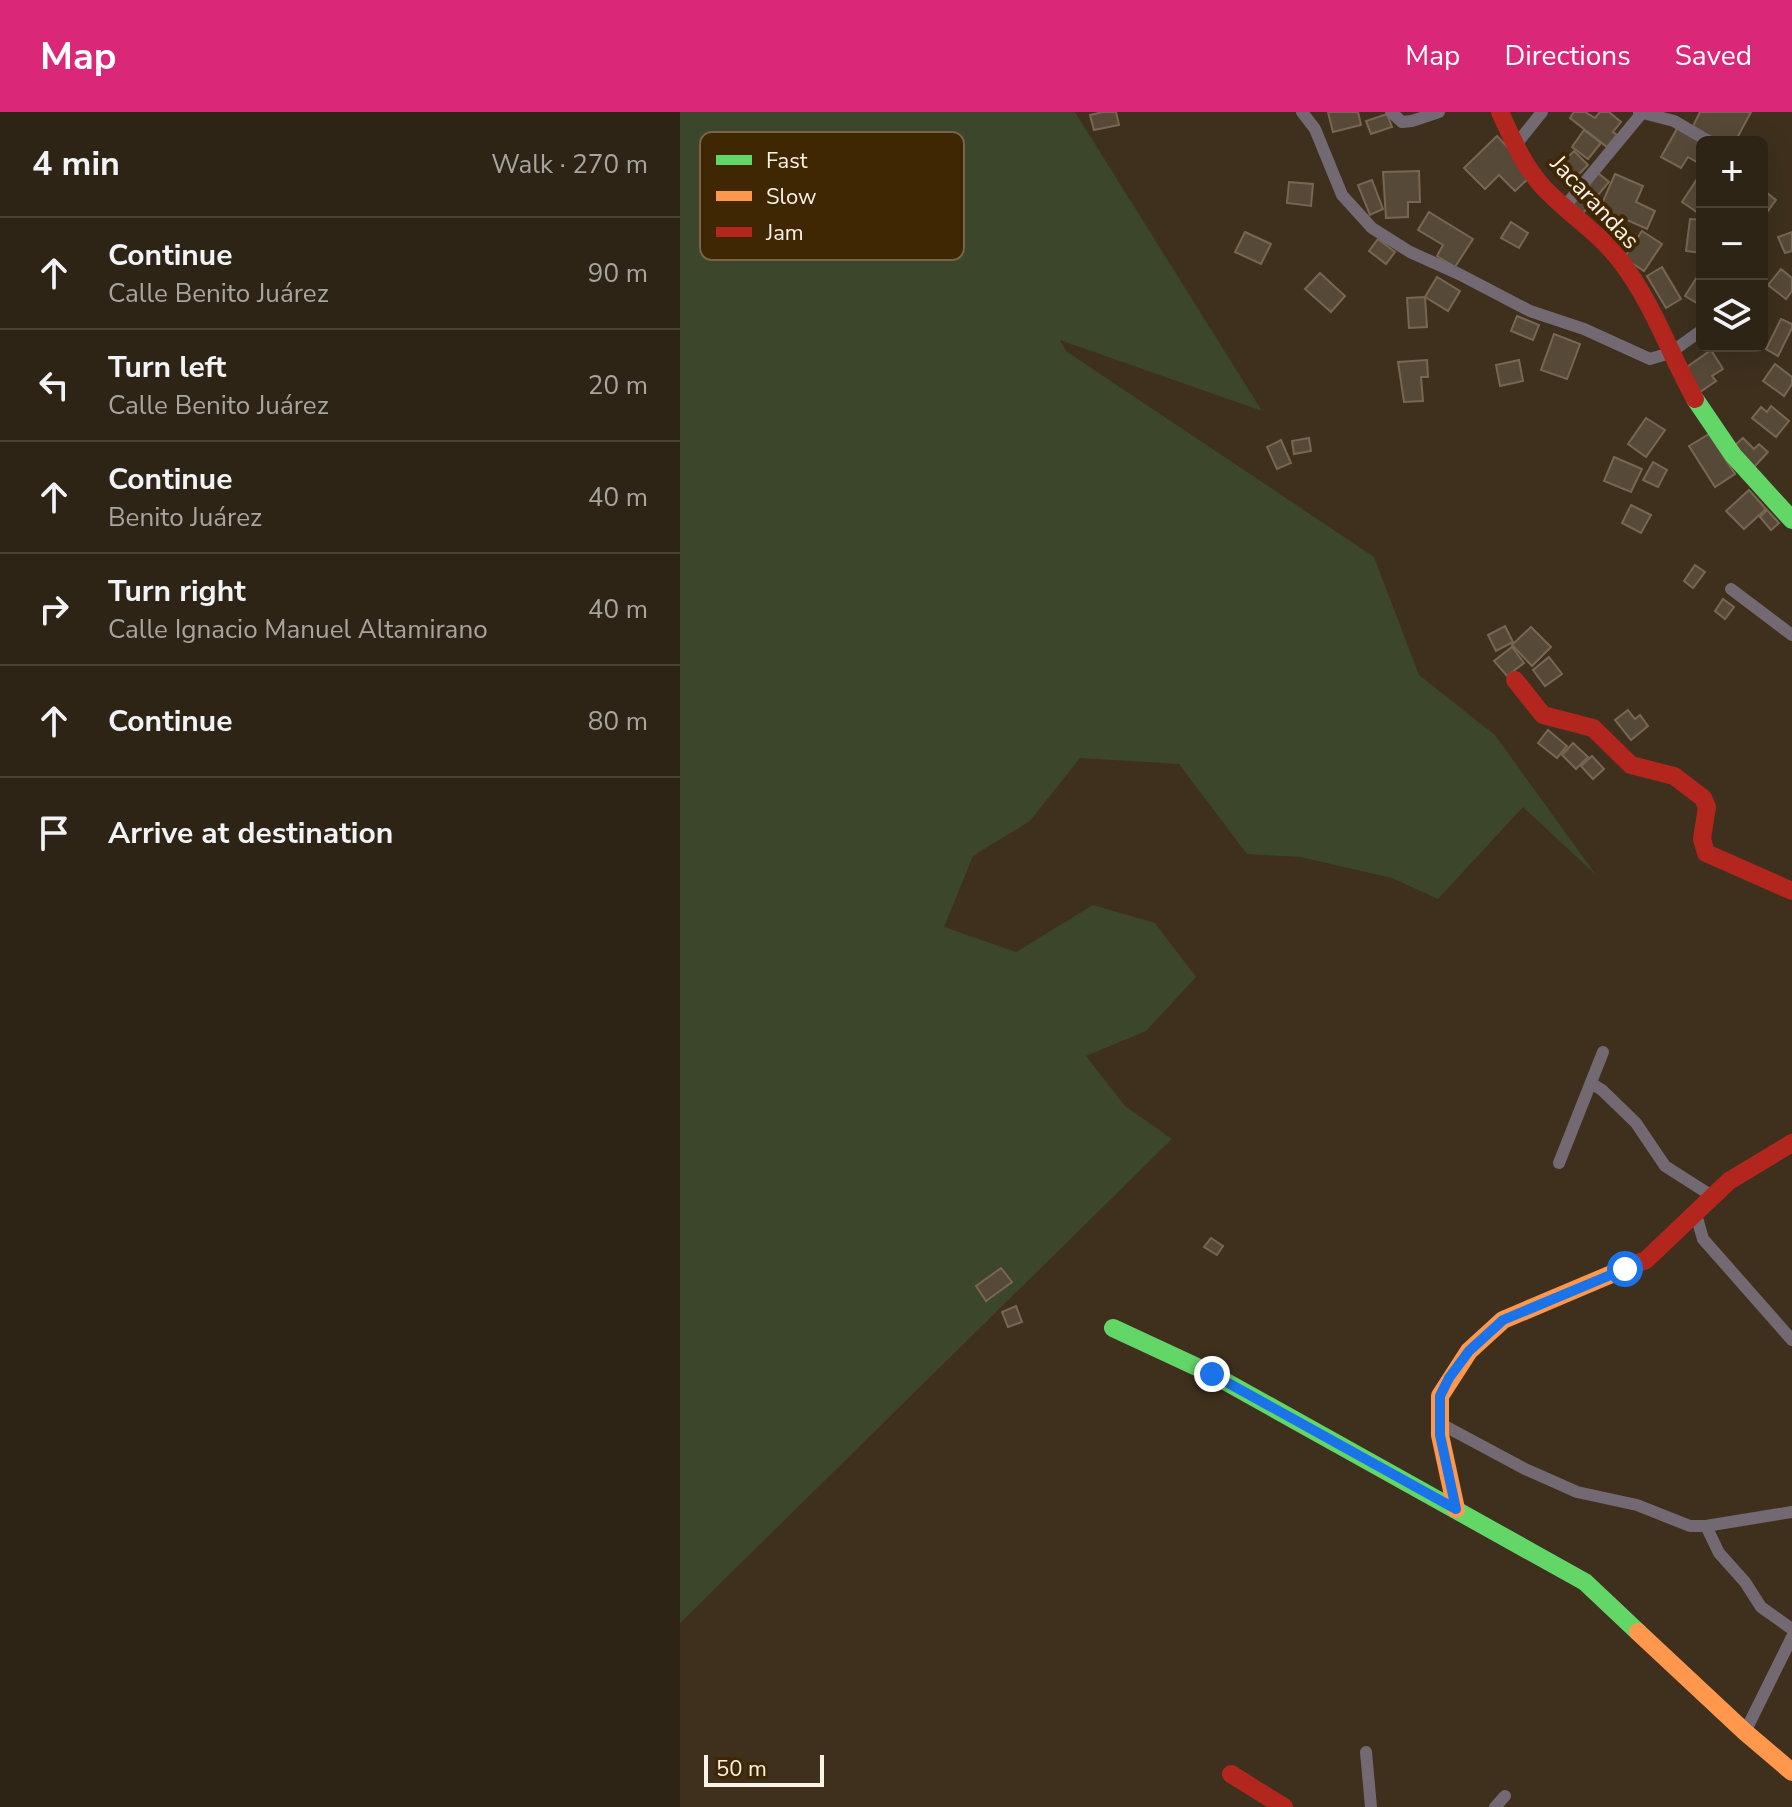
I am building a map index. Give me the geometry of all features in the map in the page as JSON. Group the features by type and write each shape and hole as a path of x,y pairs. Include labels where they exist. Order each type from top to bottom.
{"street":[{"path":"1302,112 1315,129 1342,195 1372,228 1410,252 1530,311 1584,329 1650,359 1670,353 1696,334"},
{"path":"1391,112 1402,122 1439,112"},
{"name":"Jacarandas","path":"1500,112 1514,147 1542,186 1610,247 1637,286 1702,412 1751,478 1792,520"},
{"path":"1514,147 1542,112"},
{"path":"1565,206 1641,112 1674,121 1700,136"},
{"path":"1731,589 1792,635"},
{"path":"1515,680 1543,715 1593,728 1631,765 1674,776 1703,798 1707,807 1702,839 1706,853 1792,891"},
{"path":"1559,1163 1603,1052"},
{"path":"1591,1083 1636,1123 1665,1166 1712,1196"},
{"path":"1456,1509 1440,1435 1440,1396 1469,1351 1503,1320 1646,1260 1729,1181 1792,1143"},
{"path":"1695,1211 1703,1239 1792,1340"},
{"path":"1113,1328 1212,1374 1585,1582 1792,1772"},
{"path":"1441,1424 1525,1469 1577,1492 1637,1505 1690,1526 1792,1512"},
{"path":"1706,1526 1719,1553 1745,1582 1761,1607 1792,1629"},
{"path":"1745,1732 1792,1637"},
{"path":"1366,1752 1371,1807"},
{"path":"1231,1774 1284,1807"},
{"path":"1495,1807 1505,1796"}],"green space":[{"path":"680,112 1075,112 1262,411 1060,340 1066,351 1374,557 1419,675 1495,735 1596,875 1523,807 1438,899 1392,878 1300,857 1247,854 1179,764 1080,758 1030,821 973,856 944,927 1016,952 1093,905 1155,923 1196,977 1146,1031 1086,1056 1125,1106 1172,1139 680,1623"}],"building":[{"path":"1116,112 1119,125 1094,130 1090,115"},
{"path":"1328,112 1358,112 1361,125 1333,132"},
{"path":"1574,112 1585,112 1595,118 1600,112 1609,112 1621,122 1613,132 1617,135 1607,147 1570,118"},
{"path":"1700,112 1751,112 1738,136 1707,136 1692,128"},
{"path":"1387,114 1392,127 1371,134 1366,121"},
{"path":"1678,127 1696,138 1696,162 1688,157 1681,168 1661,157"},
{"path":"1584,130 1601,143 1588,159 1572,147"},
{"path":"1497,136 1533,174 1515,191 1499,175 1485,189 1464,168"},
{"path":"1574,151 1588,165 1577,176 1563,162"},
{"path":"1419,171 1420,202 1408,202 1408,217 1386,218 1383,172"},
{"path":"1598,173 1609,182 1583,213 1573,204"},
{"path":"1615,174 1643,186 1636,202 1655,211 1647,229 1600,208"},
{"path":"1372,180 1383,209 1370,215 1358,185"},
{"path":"1696,181 1696,212 1682,202"},
{"path":"1289,182 1313,184 1311,206 1287,203"},
{"path":"1768,194 1776,200 1768,211"},
{"path":"1429,212 1473,239 1455,267 1437,256 1443,245 1418,230"},
{"path":"1690,219 1696,220 1696,252 1686,251"},
{"path":"1511,222 1528,233 1519,248 1501,238"},
{"path":"1642,231 1662,244 1644,271 1624,258"},
{"path":"1245,232 1271,244 1261,264 1235,252"},
{"path":"1792,232 1792,251 1785,253 1778,237"},
{"path":"1378,239 1395,252 1386,264 1369,251"},
{"path":"1662,267 1681,299 1666,308 1647,276"},
{"path":"1781,269 1792,278 1792,291 1786,299 1768,285"},
{"path":"1320,273 1345,296 1331,312 1305,289"},
{"path":"1437,277 1460,291 1448,311 1425,297"},
{"path":"1696,279 1696,302 1685,296"},
{"path":"1425,297 1427,327 1409,328 1407,298"},
{"path":"1517,316 1539,325 1533,340 1511,331"},
{"path":"1781,319 1792,324 1778,356 1768,350"},
{"path":"1554,334 1580,344 1567,379 1541,370"},
{"path":"1712,352 1723,369 1712,376 1716,381 1700,392 1684,369"},
{"path":"1427,360 1428,377 1421,377 1423,401 1404,402 1398,362"},
{"path":"1519,360 1523,381 1500,386 1496,365"},
{"path":"1775,364 1792,377 1792,384 1784,396 1763,381"},
{"path":"1771,406 1789,421 1776,437 1752,418 1761,407 1767,412"},
{"path":"1646,418 1665,430 1646,457 1628,444"},
{"path":"1709,434 1735,474 1715,487 1689,446"},
{"path":"1309,438 1311,451 1294,454 1292,441"},
{"path":"1743,438 1754,449 1759,444 1768,452 1754,467 1733,447"},
{"path":"1281,440 1291,463 1277,469 1267,447"},
{"path":"1614,457 1642,469 1631,492 1604,481"},
{"path":"1653,462 1667,470 1658,487 1643,480"},
{"path":"1749,490 1766,509 1744,529 1726,511"},
{"path":"1631,505 1651,515 1641,533 1622,523"},
{"path":"1767,510 1779,523 1771,530 1760,517"},
{"path":"1695,565 1705,572 1693,588 1684,581"},
{"path":"1723,599 1734,607 1725,619 1715,611"},
{"path":"1505,626 1513,642 1496,651 1488,635"},
{"path":"1531,627 1551,647 1532,666 1512,645"},
{"path":"1512,647 1524,663 1507,676 1494,661"},
{"path":"1549,657 1562,674 1545,686 1533,670"},
{"path":"1628,710 1635,719 1640,715 1648,726 1631,740 1615,720"},
{"path":"1548,730 1567,746 1557,758 1538,743"},
{"path":"1573,743 1588,757 1576,769 1562,755"},
{"path":"1592,756 1604,769 1593,779 1581,766"},
{"path":"1211,1238 1223,1246 1217,1255 1204,1247"},
{"path":"1001,1268 1012,1282 986,1301 976,1286"},
{"path":"1016,1306 1022,1322 1008,1327 1002,1312"}],"traffic: fast":[{"path":"1695,399 1733,455 1792,520"},
{"path":"1113,1328 1212,1374 1585,1582 1638,1632"}],"traffic: slow":[{"path":"1456,1509 1440,1435 1440,1396 1469,1351 1503,1320 1633,1265"},
{"path":"1638,1632 1792,1772"}],"traffic: jam":[{"path":"1500,112 1518,151 1536,179 1604,242 1633,279 1695,399"},
{"path":"1515,680 1543,715 1593,728 1631,765 1674,776 1703,798 1707,807 1702,839 1706,853 1792,891"},
{"path":"1633,1265 1646,1260 1729,1181 1792,1143"},
{"path":"1231,1774 1284,1807"}],"route":[{"path":"1212,1374 1456,1509 1440,1435 1440,1396 1449,1378 1469,1351 1503,1320 1625,1269"}]}
